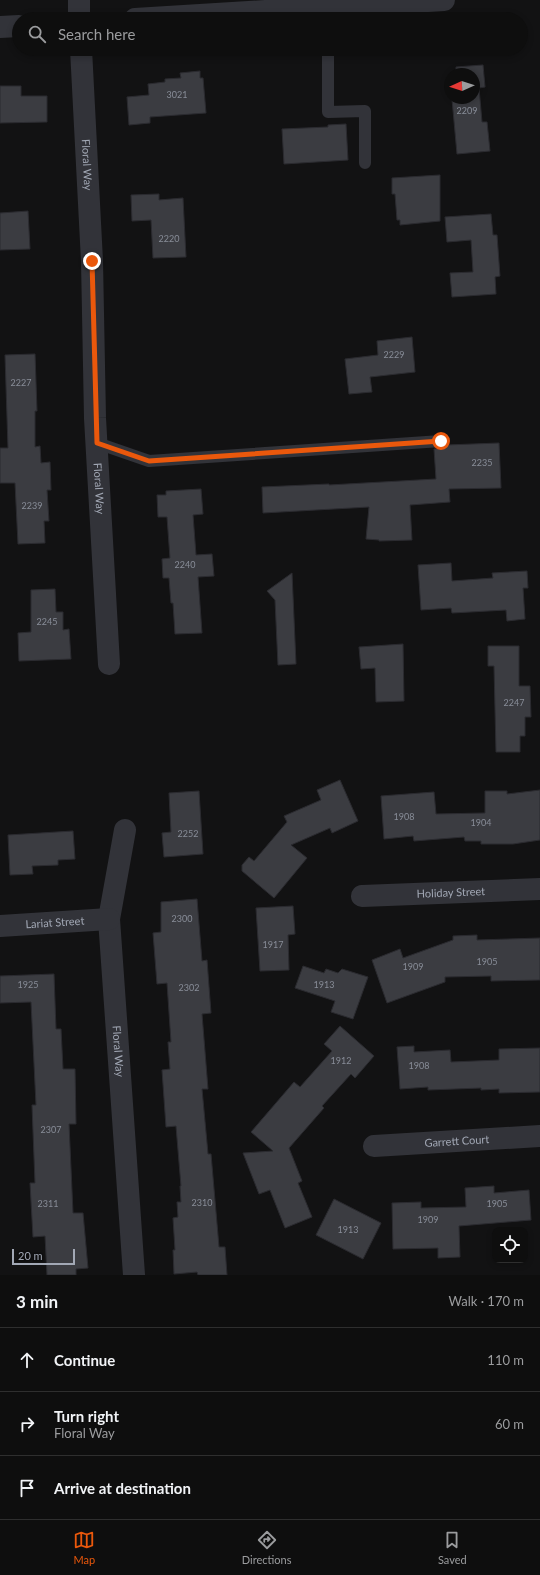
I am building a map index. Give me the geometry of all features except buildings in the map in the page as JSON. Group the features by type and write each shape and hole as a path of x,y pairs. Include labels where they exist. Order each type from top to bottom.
{"street":[{"path":"79,0 79,12"},
{"path":"336,12 444,0"},
{"path":"0,28 12,27"},
{"name":"Floral Way","path":"81,56 92,261 97,443 109,664"},
{"name":"Floral Way","path":"125,830 109,919 134,1275"},
{"name":"Holiday Street","path":"362,896 540,889"},
{"name":"Lariat Street","path":"0,926 109,919"},
{"name":"Garrett Court","path":"374,1146 540,1136"}],"lane":[{"path":"328,56 328,112 364,111 365,162"},
{"path":"97,443 149,461 441,441"}],"route":[{"path":"92,261 95,418 97,443 149,461 441,441"}]}
